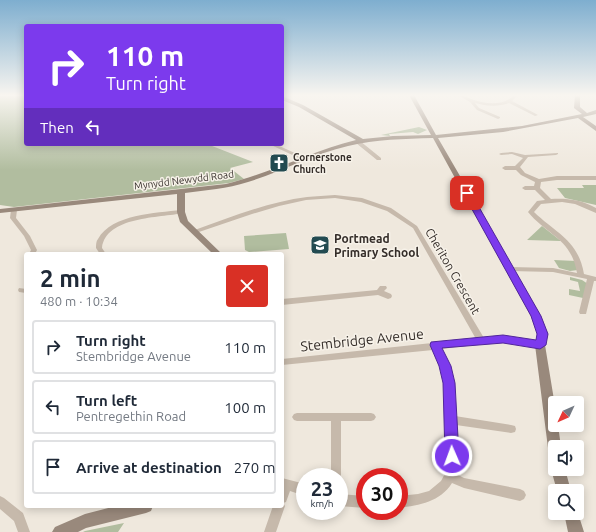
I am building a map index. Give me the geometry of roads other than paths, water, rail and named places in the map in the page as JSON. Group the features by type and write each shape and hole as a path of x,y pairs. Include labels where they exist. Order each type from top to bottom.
{"street":[{"path":"324,120 360,141 379,159"},
{"path":"426,120 536,316 543,334 540,345 554,440"},
{"name":"Mynydd Newydd Road","path":"0,211 181,192 244,182 330,148 360,141 504,130 558,120"},
{"path":"583,120 596,129"},
{"path":"276,146 305,159"},
{"path":"501,154 512,153 526,157 537,154 556,154"},
{"path":"517,168 526,157"},
{"path":"507,171 505,168 517,168 523,174 538,181 557,178 596,178"},
{"path":"537,188 538,181"},
{"path":"525,188 537,188 549,201"},
{"path":"181,192 181,212 184,222 216,252"},
{"name":"Cheriton Crescent","path":"194,232 308,197 347,198 387,208 403,217 415,227 482,341"},
{"path":"581,276 580,261 573,248 531,212 539,202 574,200 584,203 596,210"},
{"path":"14,210 13,218 27,236 34,250 33,252"},
{"path":"102,252 99,248 100,240 114,225 135,218 181,212"},
{"path":"510,270 541,269 593,279 583,312"},
{"path":"284,302 381,290 388,296"},
{"name":"Stembridge Avenue","path":"284,362 503,339 540,345"},
{"path":"408,501 422,499 439,492 450,477 453,468 449,383 445,366 435,345"},
{"path":"297,417 371,417"},
{"path":"336,417 336,468"},
{"path":"451,420 511,429"},
{"path":"450,477 464,483 520,495"},
{"path":"284,484 296,487"},
{"path":"0,502 18,517 24,532"},
{"path":"270,532 278,508"},
{"path":"60,532 85,521 122,509"},
{"path":"573,520 576,532"}],"place":[{"name":"Cornerstone Church","path":"279,163"},
{"name":"Portmead Primary School","path":"320,245"}]}
